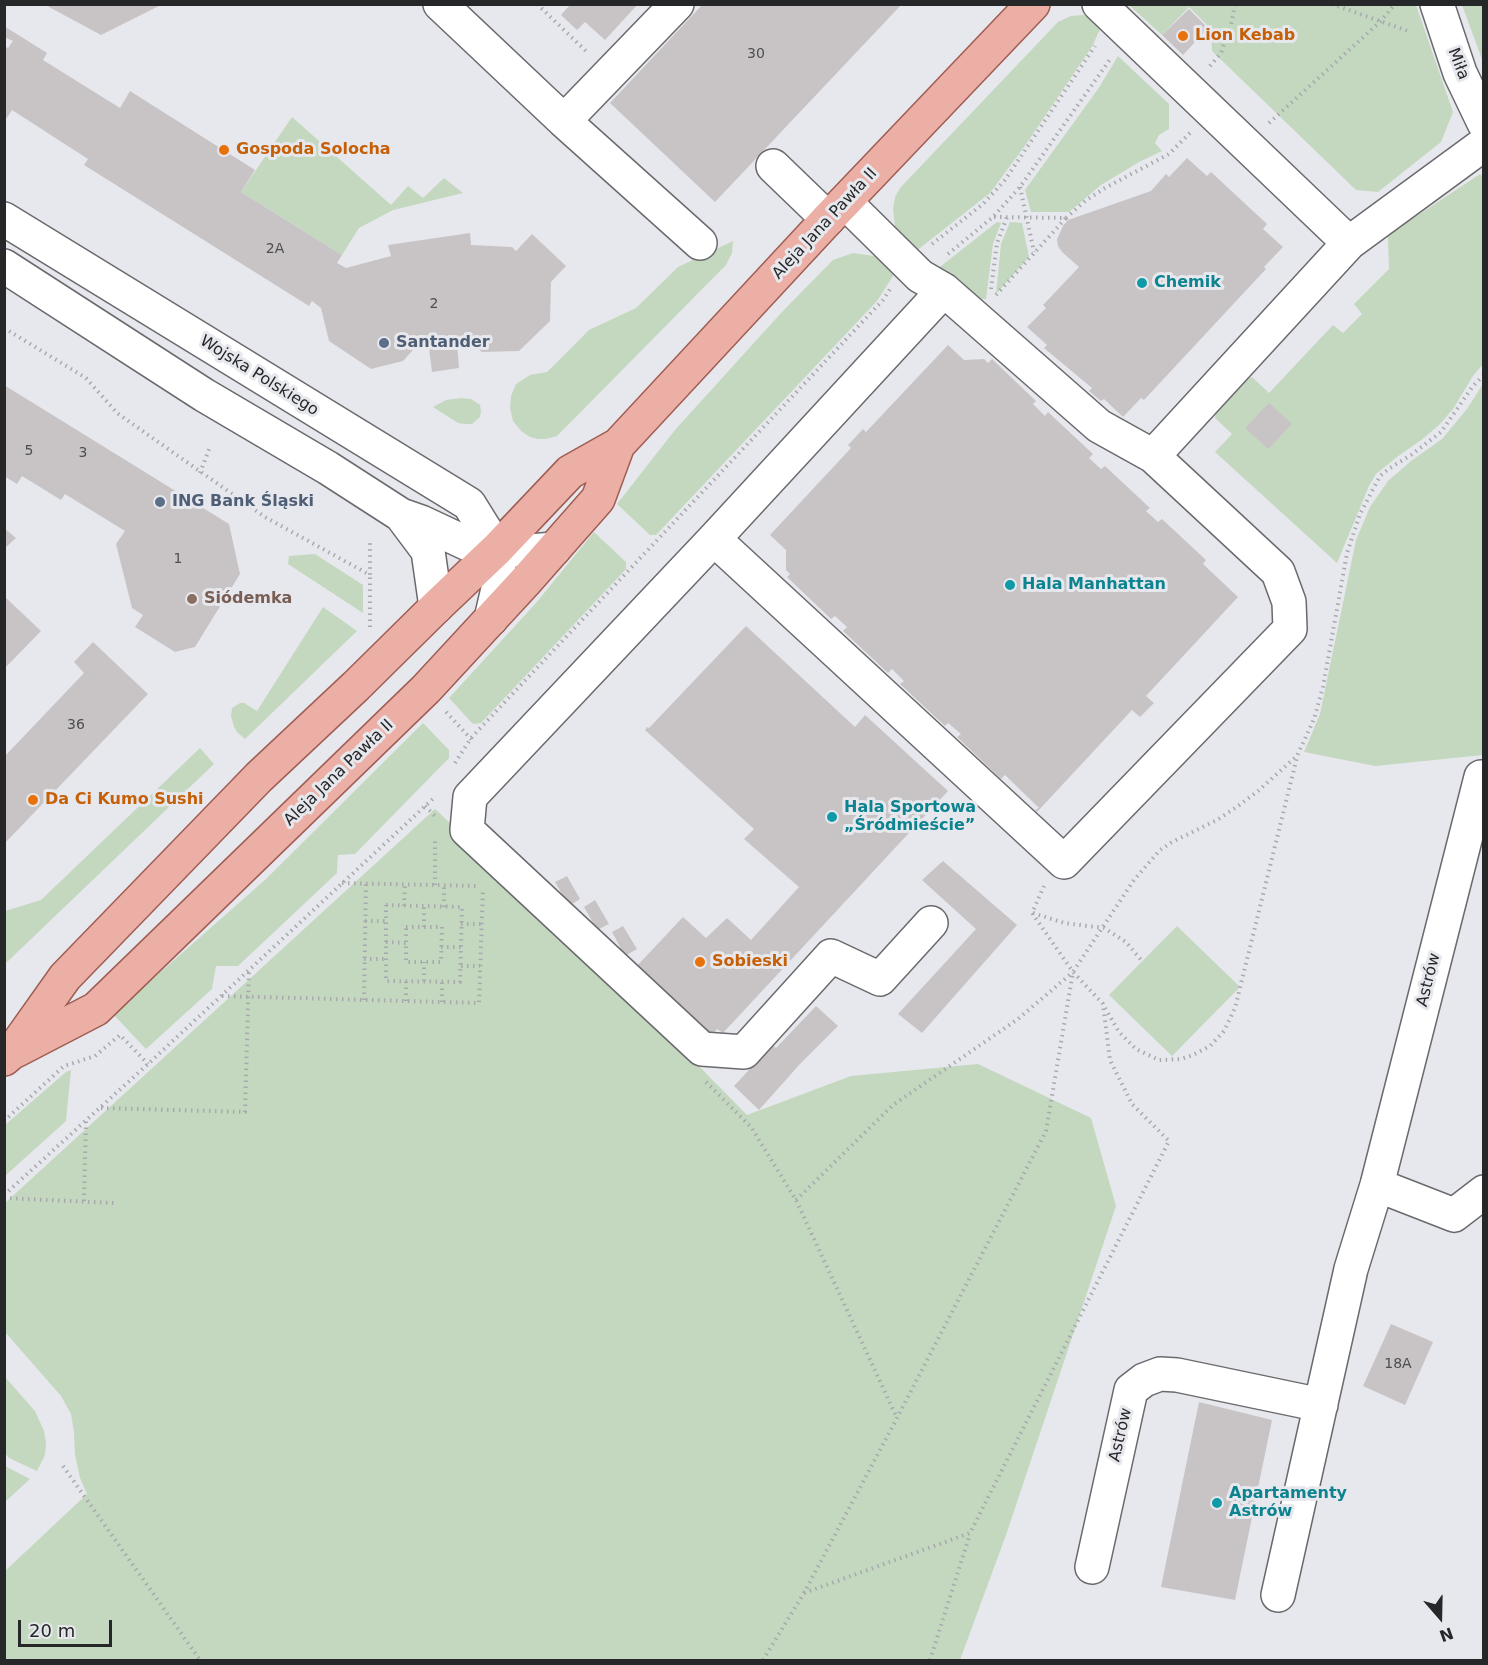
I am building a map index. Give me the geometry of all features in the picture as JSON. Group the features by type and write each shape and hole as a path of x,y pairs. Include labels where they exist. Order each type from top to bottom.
{"main road":[{"name":"Aleja Jana Pawła II","path":"7,1053 65,977 259,777 497,549 570,472 618,445 1033,4"},
{"name":"Aleja Jana Pawła II","path":"7,1053 96,1009 426,689 598,499 618,445"}],"street":[{"path":"440,4 564,121 700,243"},
{"path":"564,121 677,4"},
{"name":"Miła","path":"1437,4 1460,74 1484,123"},
{"path":"1114,19 1349,243"},
{"path":"1153,456 1349,243 1484,144"},
{"path":"714,539 1064,862 1290,629 1289,602 1278,572 1153,456 1100,426 982,307 924,277 773,166"},
{"name":"Wojska Polskiego","path":"4,219 469,504 497,549 500,580 491,619"},
{"path":"4,266 194,389 328,468 401,515 468,544 530,551 554,549"},
{"path":"924,277 714,539 470,797 467,830 702,1049 744,1052 831,956 880,979 931,923"},
{"path":"401,515 428,551 435,607"},
{"name":"Astrów","path":"1278,1595 1351,1269 1377,1185 1481,777 1484,777"},
{"path":"1377,1185 1454,1215 1484,1192"},
{"name":"Astrów","path":"1092,1567 1131,1390 1144,1380 1160,1374 1177,1375 1321,1405"}],"path":[{"path":"982,307 1085,201 1169,154 1200,101 1221,53 1231,25 1235,4"},
{"path":"1332,4 1413,32"},
{"path":"1245,144 1381,21 1395,4"},
{"path":"453,766 471,738 883,300 924,277 993,217 1020,187 1114,19"},
{"path":"924,277 928,248 982,204 1005,180 1114,19"},
{"path":"1020,187 1035,252"},
{"path":"993,217 1066,218"},
{"path":"982,307 990,297 997,243 1007,217"},
{"path":"4,328 86,378 117,413 265,517 370,575"},
{"path":"1032,913 1073,972 1103,1004 1119,1032 1136,1049 1160,1060 1181,1059 1210,1046 1224,1031 1235,1008 1297,756 1314,720 1323,687 1347,553 1359,514 1380,476 1441,432 1473,386 1484,375"},
{"path":"200,473 210,447"},
{"path":"370,542 370,631"},
{"path":"796,1200 892,1105 1018,1019 1073,972 1134,880 1160,850 1217,820 1238,806 1297,756"},
{"path":"4,1196 429,804 435,794"},
{"path":"435,885 436,836"},
{"path":"1032,913 1047,881 1064,862"},
{"path":"221,996 479,1003 483,886 342,883"},
{"path":"364,1000 366,884"},
{"path":"404,906 405,885"},
{"path":"444,886 444,907"},
{"path":"386,905 404,906 462,907 460,982 386,981 386,905"},
{"path":"424,907 424,927"},
{"path":"1032,913 1064,923 1104,928 1126,942 1142,961"},
{"path":"365,921 386,921"},
{"path":"462,924 481,924"},
{"path":"406,927 442,927 441,962 405,962 406,942 406,927"},
{"path":"386,942 406,942"},
{"path":"441,947 461,948"},
{"path":"364,959 386,959"},
{"path":"424,962 424,981"},
{"path":"460,966 480,966"},
{"path":"100,1108 245,1112 249,970"},
{"path":"763,1660 804,1593 1046,1131 1073,972"},
{"path":"406,981 406,1001"},
{"path":"442,982 442,1002"},
{"path":"930,1660 970,1533 1169,1141 1132,1104 1110,1060 1103,1004"},
{"path":"4,1121 64,1066 95,1056 120,1035 148,1064"},
{"path":"702,1078 751,1127 796,1200 897,1418"},
{"path":"84,1201 86,1121"},
{"path":"4,1196 114,1203"},
{"path":"63,1466 200,1660"},
{"path":"804,1593 970,1533"}],"green space":[{"path":"1129,5 1416,5 1453,112 1441,142 1378,192 1356,190 1212,51 1211,29 1189,7 1162,35"},
{"path":"1462,5 1483,5 1483,62"},
{"path":"1083,15 1104,24 1093,45 1024,147 990,193 915,252 895,227 893,209 895,197 900,188 1058,22 1071,16"},
{"path":"1118,56 1169,104 1169,129 1159,135 1155,143 1162,151 1101,185 1069,212 1031,212 1025,190 1098,89"},
{"path":"292,117 391,205 408,186 423,198 444,178 463,193 393,210 359,228 342,255 241,192"},
{"path":"1480,174 1484,178 1483,364 1453,409 1440,424 1376,474 1337,563 1215,452 1232,434 1215,418 1216,412 1252,377 1269,393 1333,325 1343,333 1362,314 1354,304 1389,269 1388,237 1391,233"},
{"path":"997,222 1001,223 993,244 986,299 977,299 936,270"},
{"path":"1010,222 1022,223 1029,257 996,294 1001,244"},
{"path":"733,241 732,253 726,265 557,436 538,439 521,431 513,421 510,408 511,396 516,384 530,375 547,372 589,330 636,308 678,267"},
{"path":"853,253 874,256 895,273 877,301 656,535 650,535 617,504 675,430 781,313 833,260"},
{"path":"1483,384 1483,755 1375,766 1304,752 1320,714 1356,540 1370,507 1388,481 1442,439 1467,409"},
{"path":"471,399 480,405 480,417 472,424 458,423 433,407 446,400"},
{"path":"594,532 626,562 626,569 481,723 473,724 449,698 536,603"},
{"path":"315,554 363,585 363,613 288,564 289,556"},
{"path":"323,607 357,631 245,739 234,727 231,716 232,708 244,703 257,711"},
{"path":"423,723 449,750 449,758 355,854 338,855 337,873 238,966 216,966 212,989 146,1049 113,1014 266,879"},
{"path":"200,748 214,764 5,964 5,911 41,900"},
{"path":"435,809 566,931 747,1115 851,1076 978,1064 1091,1118 1116,1206 1006,1535 960,1660 5,1660 5,1571 87,1494 80,1478 75,1455 71,1414 61,1396 5,1332 5,1203"},
{"path":"1177,926 1240,987 1172,1056 1109,995"},
{"path":"71,1070 66,1121 5,1176 5,1125"},
{"path":"5,1377 35,1411 44,1431 45,1455 37,1471 9,1458 5,1453"},
{"path":"5,1466 30,1479 5,1502"}],"building":[{"path":"47,4 163,4 101,35"},
{"path":"566,4 638,4 605,40 585,22 577,30 561,15 569,6"},
{"path":"703,4 902,4 715,202 610,103"},
{"path":"1189,9 1208,28 1183,55 1162,35"},
{"path":"4,26 47,53 43,60 120,108 130,91 255,170 241,192 342,255 337,263 346,268 391,256 388,245 470,233 471,245 512,247 516,251 532,234 566,266 551,282 550,321 519,351 482,352 472,343 457,343 459,368 432,372 429,348 413,350 403,361 371,369 329,341 321,308 312,301 309,306 84,165 88,159 12,110 7,118 4,116 4,46 8,48 13,41 4,37"},
{"path":"1187,158 1207,176 1211,172 1267,224 1263,229 1283,247 1264,267 1266,269 1144,400 1141,398 1123,417 1104,399 1101,401 1089,391 1092,388 1044,348 1047,345 1027,327 1046,308 1043,305 1079,267 1058,246 1057,239 1068,220 1151,191 1166,174 1169,177"},
{"name":"Hala Manhattan","path":"948,345 964,360 984,359 988,363 992,359 1036,401 1033,404 1045,416 1048,412 1093,454 1089,458 1101,469 1105,466 1150,508 1146,511 1158,522 1162,519 1206,560 1203,564 1238,597 1146,696 1154,703 1140,717 1132,710 1037,812 1035,810 1039,808 1005,775 1001,779 957,737 961,734 948,723 945,726 900,684 904,681 892,669 888,673 843,631 847,627 835,616 831,619 787,577 790,574 786,570 786,550 770,535 851,448 848,445 863,429 866,432"},
{"path":"4,385 229,524 240,574 195,647 175,652 135,627 143,615 132,608 116,544 125,531 65,494 61,500 22,476 17,484 4,476"},
{"path":"1269,403 1292,424 1268,449 1245,428"},
{"path":"4,528 16,538 4,549"},
{"path":"4,596 41,631 4,669"},
{"name":"Hala Sportowa „Śródmieście”","path":"746,626 855,727 865,715 948,791 723,1033 717,1029 713,1034 701,1033 636,967 683,917 706,938 727,918 751,940 799,887 744,839 754,829 645,730"},
{"path":"93,642 148,694 5,843 5,756 84,673 74,662"},
{"path":"943,861 1017,925 922,1033 898,1014 976,929 922,880"},
{"path":"567,876 580,899 569,906 555,882"},
{"path":"595,900 609,924 597,930 584,907"},
{"path":"623,926 637,949 625,956 612,932"},
{"path":"816,1006 838,1026 759,1110 734,1086 772,1045 776,1048"},
{"path":"1391,1324 1433,1342 1405,1405 1363,1386"},
{"name":"Apartamenty Astrów","path":"1199,1402 1272,1420 1235,1600 1161,1587"}],"place":[{"name":"Lion Kebab","path":"1183,36"},
{"name":"Gospoda Solocha","path":"224,150"},
{"name":"Chemik","path":"1142,283"},
{"name":"Santander","path":"384,343"},
{"name":"ING Bank Śląski","path":"160,502"},
{"name":"Hala Manhattan","path":"1010,585"},
{"name":"Siódemka","path":"192,599"},
{"name":"Da Ci Kumo Sushi","path":"33,800"},
{"name":"Hala Sportowa „Śródmieście”","path":"832,817"},
{"name":"Sobieski","path":"700,962"},
{"name":"Apartamenty Astrów","path":"1217,1503"}]}
